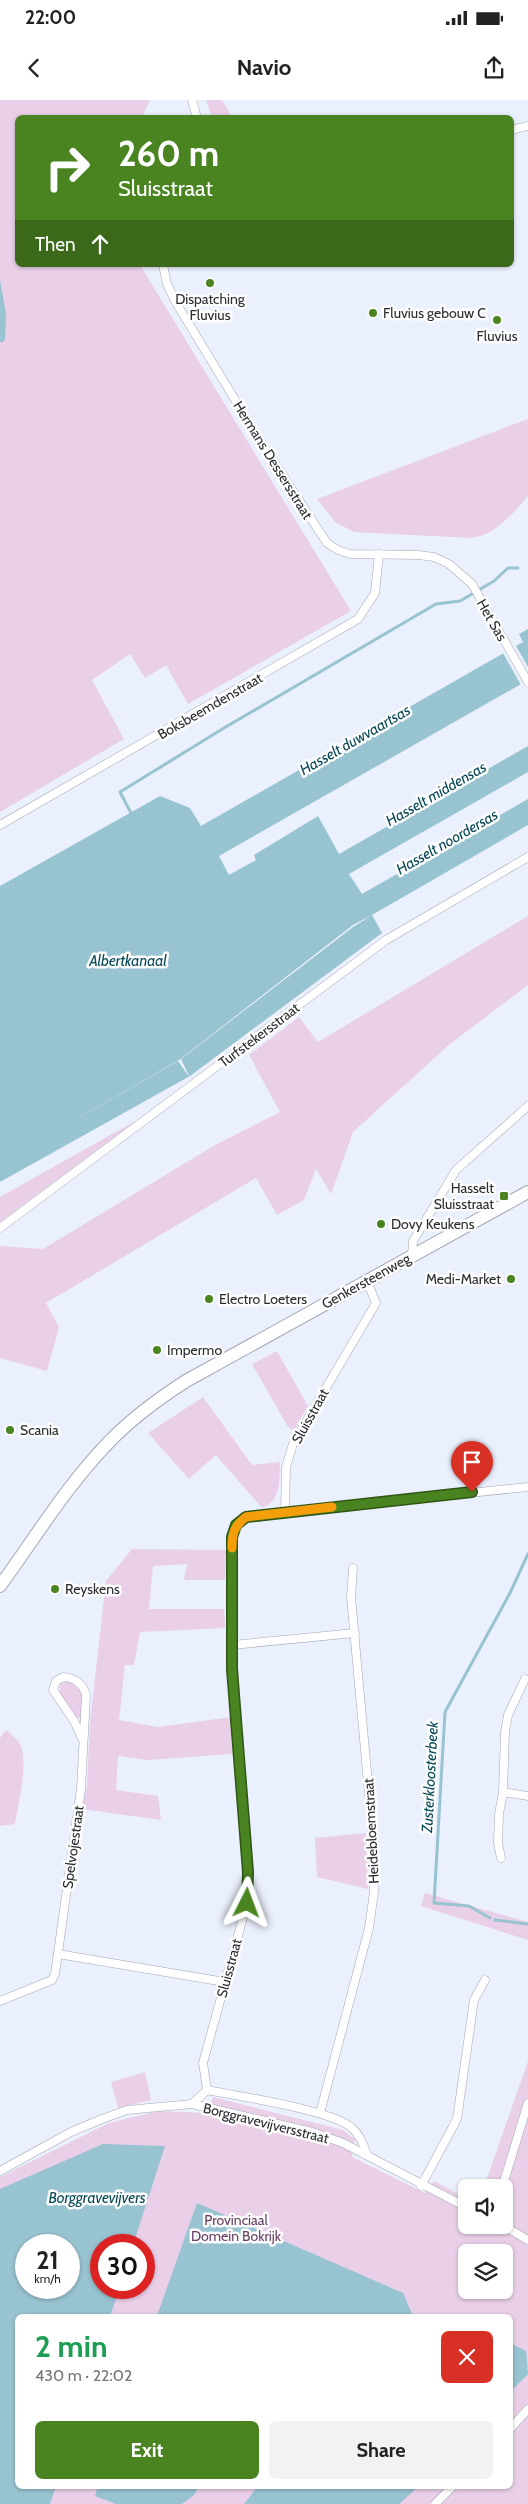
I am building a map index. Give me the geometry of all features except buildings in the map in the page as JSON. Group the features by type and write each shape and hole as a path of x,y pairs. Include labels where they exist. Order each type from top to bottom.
{"main road":[{"name":"Genkersteenweg","path":"0,1586 93,1459 145,1409 186,1380 528,1192"}],"street":[{"path":"192,100 196,115"},
{"path":"514,129 528,126"},
{"name":"Hermans Dessersstraat","path":"163,267 167,284 175,301 320,533 338,550 350,554 418,555 434,558 449,564"},
{"name":"Boksbeemdenstraat","path":"0,825 358,620 375,593 380,554"},
{"name":"Het Sas","path":"449,564 472,584 528,682"},
{"name":"Turfstekersstraat","path":"0,1228 386,940 528,857"},
{"path":"412,1256 413,1241 456,1170 528,1106"},
{"name":"Sluisstraat","path":"206,2090 203,2063 247,1903 248,1872 232,1645 232,1537 236,1525 246,1517 285,1512 286,1467 293,1444 376,1303 367,1281"},
{"path":"285,1512 528,1487"},
{"name":"Heidebloemstraat","path":"320,2113 369,1928 374,1892 372,1828 351,1597 352,1568"},
{"path":"232,1645 355,1633"},
{"name":"Spelvojestraat","path":"0,2001 52,1980 58,1954 81,1789 83,1740 85,1690 72,1678 63,1676 56,1681 54,1690 74,1721 83,1740"},
{"path":"502,1858 498,1844 498,1814 503,1792 504,1732 508,1715 525,1679"},
{"path":"503,1792 528,1796"},
{"path":"58,1954 225,1982"},
{"path":"422,2186 457,2119 474,2000 485,1980"},
{"name":"Borggravevijversstraat","path":"192,2104 206,2090 320,2113 351,2127 362,2141 367,2155"},
{"path":"505,2179 528,2103"},
{"name":"Borggravevijversstraat","path":"0,2171 71,2132 127,2110 192,2104 312,2132 367,2155 422,2186 458,2203"},
{"path":"513,2231 528,2240"},
{"path":"513,2426 528,2409"},
{"path":"435,2504 450,2489"}],"green space":[{"path":"0,100 150,100 143,115 15,115 15,267 141,267 351,611 188,704 166,665 145,678 130,654 92,680 124,739 0,812"},
{"path":"206,100 222,100 231,115 211,115"},
{"path":"528,419 528,496 503,523 488,533 471,538 354,532 335,522 317,499"},
{"path":"528,916 528,985 450,1044 353,1132 331,1194 316,1169 304,1200 277,1215 256,1178 46,1303 59,1327 47,1371 0,1358 0,1246 43,1249 215,1145 280,1112 249,1055 299,1017 318,1042"},
{"path":"137,1120 0,1222 0,1197"},
{"path":"277,1351 308,1406 294,1431 288,1427 252,1364"},
{"path":"203,1397 252,1465 280,1462 276,1495 273,1500 262,1508 216,1455 189,1479 148,1433"},
{"path":"132,1549 226,1550 225,1580 184,1580 187,1564 153,1566 149,1609 224,1609 225,1628 140,1632 134,1665 125,1665 119,1720 158,1727 231,1717 232,1754 148,1760 118,1756 116,1790 158,1796 161,1820 82,1809 87,1786 90,1722 106,1581"},
{"path":"69,1681 76,1684 83,1695 80,1718 76,1717 60,1694 60,1684"},
{"path":"6,1730 20,1744 23,1772 15,1824 0,1826 0,1738"},
{"path":"366,1833 368,1889 317,1877 315,1838"},
{"path":"425,1893 528,1922 528,1940 421,1906"},
{"name":"Provinciaal Domein Bokrijk","path":"528,2061 528,2504 0,2504 0,2177 109,2123 159,2111 206,2113 213,2097 343,2130 355,2139 352,2157 425,2193 434,2181 458,2194 458,2234 513,2234 513,2179 487,2179"},
{"path":"145,2072 151,2100 118,2108 111,2082"}],"water":[{"path":"0,280 6,314 5,339 3,342 0,342"},
{"name":"Albertkanaal","path":"528,629 528,680 219,856 229,875 256,860 254,855 318,816 339,854 528,746 528,772 349,874 362,894 528,799 528,825 372,915 382,933 190,1076 0,1182 0,886 160,796 190,808 201,826 523,642 519,634"},
{"name":"Borggravevijvers","path":"103,2144 165,2146 137,2234 90,2234 90,2299 116,2299 111,2314 15,2314 15,2489 55,2489 50,2504 0,2504 0,2189"},
{"path":"197,2203 403,2293 412,2314 158,2314"},
{"path":"513,2344 526,2351 528,2374 513,2389"},
{"path":"97,2489 198,2489 193,2496 182,2504 116,2504 95,2496"},
{"path":"256,2489 416,2489 399,2504 244,2504"}],"pier":[{"path":"515,644 528,667 528,683 522,687 502,651"},
{"path":"374,914 353,927 181,1059 190,1078 178,1061 0,1163 179,1060 353,925"}],"waterway":[{"path":"131,813 120,792 224,728 436,604 460,601 494,581 508,568 518,568"},
{"name":"Zusterkloosterbeek","path":"490,1918 469,1906 434,1903 445,1712 510,1593 528,1554"},
{"name":"Zusterkloosterbeek","path":"495,1920 528,1924"}],"slow traffic":[{"path":"232,1548 232,1537 236,1525 246,1517 332,1507"}],"place":[{"name":"Dispatching Fluvius","path":"210,283"},
{"name":"Fluvius gebouw C","path":"373,313"},
{"name":"Fluvius","path":"497,320"},
{"name":"Hasselt Sluisstraat","path":"504,1196"},
{"name":"Dovy Keukens","path":"381,1224"},
{"name":"Medi-Market","path":"511,1279"},
{"name":"Electro Loeters","path":"209,1299"},
{"name":"Impermo","path":"157,1350"},
{"name":"Scania","path":"10,1430"},
{"name":"Reyskens","path":"55,1589"}],"route":[{"path":"247,1903 248,1872 232,1669 232,1537 236,1525 246,1517 472,1492"}],"water label":[{"name":"Hasselt duwvaartsas","path":"355,740"},
{"name":"Hasselt middensas","path":"436,794"},
{"name":"Hasselt noordersas","path":"447,842"}]}
